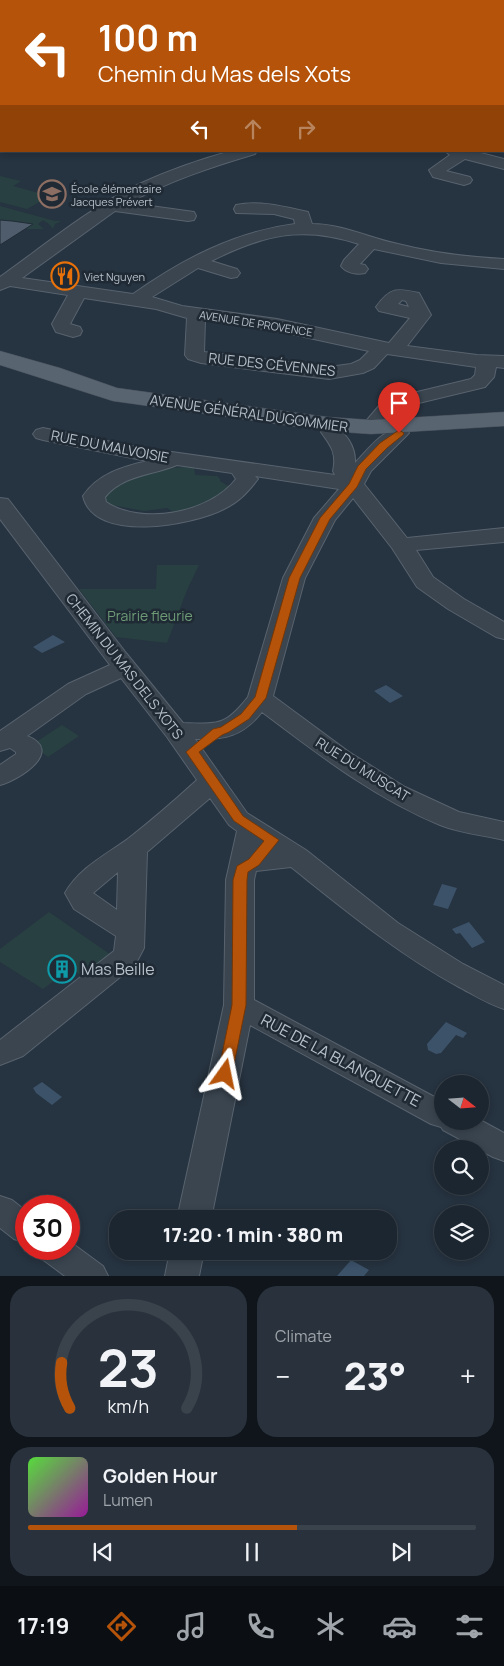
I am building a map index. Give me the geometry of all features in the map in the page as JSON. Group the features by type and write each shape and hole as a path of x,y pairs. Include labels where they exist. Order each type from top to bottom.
{"main road":[{"name":"AVENUE GÉNÉRAL DUGOMMIER","path":"0,358 113,394 132,398 335,425 371,427 504,419"},
{"name":"AVENUE GÉNÉRAL DUGOMMIER","path":"0,375 28,374 126,403 331,432 364,434 399,433 504,426"}],"street":[{"path":"3,286 76,231 112,206 142,189 212,155 240,152"},
{"path":"464,180 439,174 437,170 457,153 504,164"},
{"path":"76,231 73,227 76,217 122,188 142,189"},
{"path":"112,206 188,216"},
{"path":"242,209 274,208 302,216 304,229"},
{"path":"136,300 196,262 243,241 287,230 330,231 416,254 504,264"},
{"path":"359,269 350,266 350,264 370,242"},
{"path":"196,262 230,273"},
{"name":"AVENUE DE PROVENCE","path":"3,286 79,290 136,300 196,314 311,332 388,349 495,362"},
{"path":"73,331 63,328 61,324 79,290"},
{"name":"RUE DES CÉVENNES","path":"196,314 194,351 195,355 201,357 329,373 356,369 388,349"},
{"path":"388,349 422,314"},
{"path":"371,427 379,418 382,409 391,404 478,383 495,362"},
{"path":"411,400 404,410 405,417 411,422 424,425"},
{"path":"331,432 342,444 346,459 343,471 401,545 425,582 456,604 504,632"},
{"path":"176,731 217,732 225,730 245,716 260,698 294,578 325,518 353,485 362,468 399,433"},
{"name":"RUE DU MALVOISIE","path":"43,434 136,453 353,485"},
{"name":"RUE DU MALVOISIE","path":"178,459 124,474 100,486 94,496 96,505 116,516 143,521 171,519 200,512 241,489 247,478 240,468"},
{"name":"CHEMIN DU MAS DELS XOTS","path":"7,521 176,731 238,818 296,857 388,930 452,971 504,998"},
{"path":"401,545 504,535"},
{"path":"95,681 102,670 126,670"},
{"path":"3,740 77,689 126,670"},
{"name":"RUE DU MUSCAT","path":"260,698 340,758 396,793 451,819 504,831"},
{"path":"192,752 217,732"},
{"path":"0,777 28,758 29,750 22,743 3,740"},
{"path":"130,932 84,902 79,893 84,884 182,810 219,790"},
{"path":"196,1210 239,1005 240,880 262,833"},
{"path":"0,1053 12,1048 125,958 130,948 133,848"},
{"path":"248,866 296,857"},
{"name":"RUE DE LA BLANQUETTE","path":"239,1005 434,1111"},
{"path":"471,1130 504,1148"},
{"path":"0,1210 15,1221"},
{"path":"69,1260 91,1276"},
{"path":"182,1276 185,1260"}],"green space":[{"path":"0,176 21,181 13,186 50,196 27,209 0,202"},
{"path":"0,206 61,221 55,224 53,229 43,220 38,224 44,229 26,229 32,224 0,220"},
{"path":"194,466 195,475 217,476 220,481 231,488 214,500 177,514 167,508 144,511 117,506 107,509 104,490 112,484 147,472"},
{"name":"Prairie fleurie","path":"157,565 199,565 187,590 167,643 116,637 79,589 156,589"},
{"path":"62,725 79,736 48,757 41,752 36,742"},
{"path":"49,912 114,957 86,979 61,962 52,969 62,975 43,989 0,962 0,949"}],"water":[{"path":"53,635 65,642 42,653 33,647"},
{"path":"386,685 403,696 390,703 374,691"},
{"path":"442,884 457,888 448,909 433,905"},
{"path":"469,922 485,942 472,948 460,933 456,934 452,929"},
{"path":"446,1022 467,1033 463,1038 456,1035 441,1053 436,1054 428,1050 427,1044"},
{"path":"42,1082 62,1097 52,1105 36,1093 33,1088"},
{"path":"351,1260 369,1270 364,1276 337,1276"}],"building":[{"path":"0,220 12,221 33,224 0,245"}],"place":[{"name":"École élémentaire Jacques Prévert","path":"52,194"},
{"name":"Viet Nguyen","path":"65,276"},
{"name":"Mas Beille","path":"62,969"}],"route":[{"path":"225,1074 239,1005 240,880 242,869 254,862 272,840 238,818 192,752 217,732 225,730 245,716 260,698 294,578 325,518 353,485 362,468 399,433"}]}
